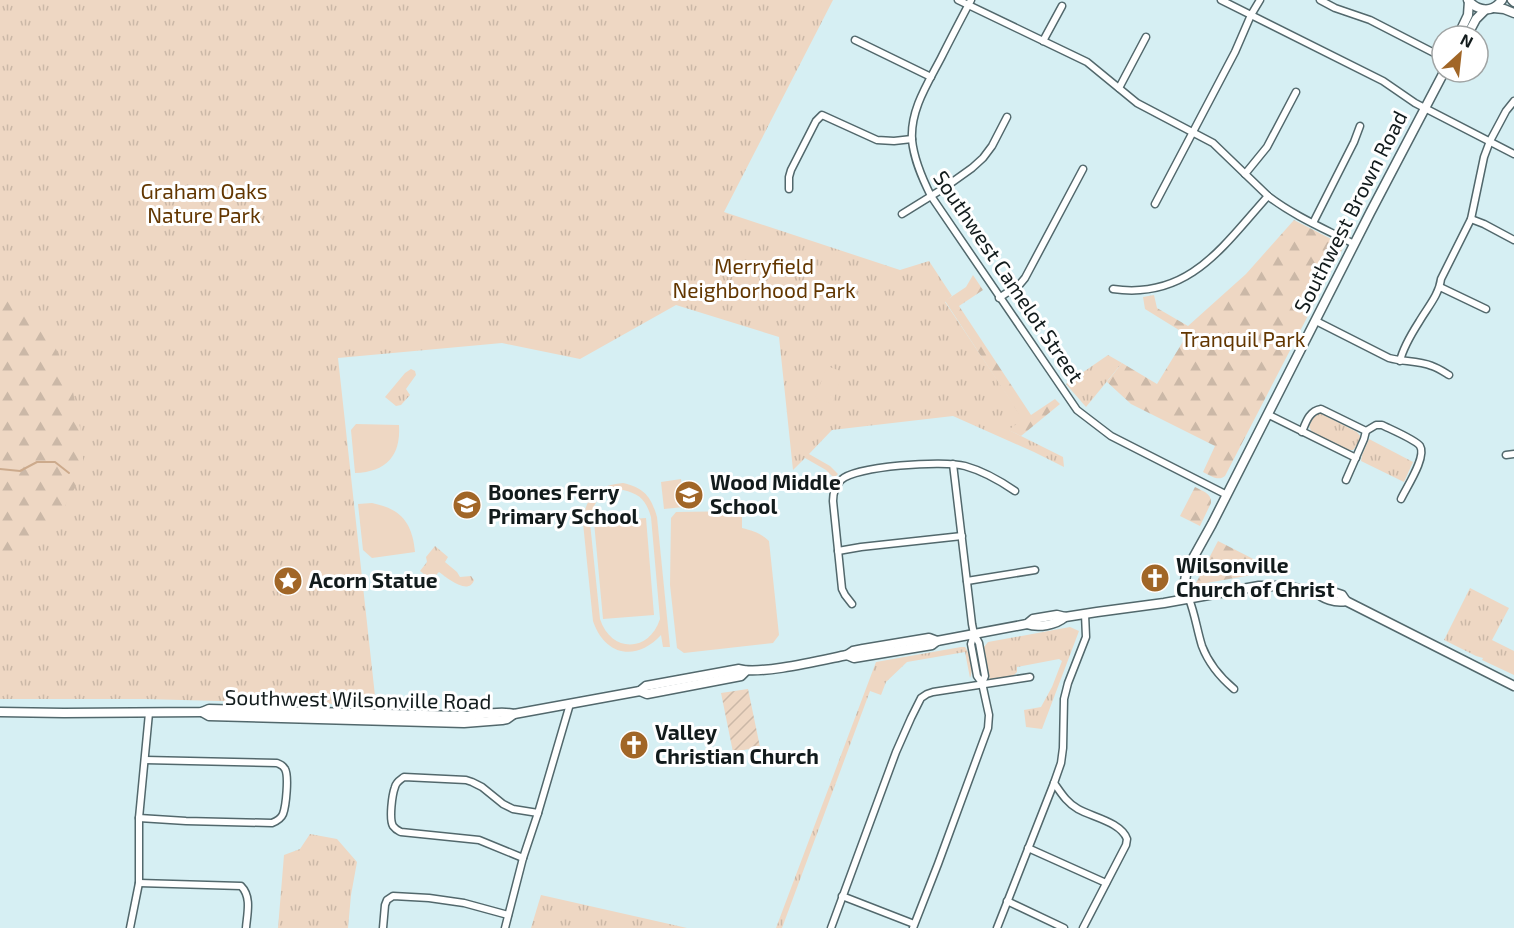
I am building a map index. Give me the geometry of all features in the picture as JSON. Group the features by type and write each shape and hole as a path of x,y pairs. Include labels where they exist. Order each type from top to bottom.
{"main road":[{"path":"1473,24 1476,19 1502,0"},
{"path":"1469,1 1475,7 1514,13"},
{"path":"1464,24 1468,15 1469,1"},
{"name":"Southwest Brown Road","path":"1189,599 1185,581 1187,569 1269,415 1354,244 1438,84"},
{"name":"Southwest Wilsonville Road","path":"0,712 149,713 202,712 209,709 460,716 481,716 505,712 514,714 640,691 647,694 714,682 741,676 746,671 791,666 846,655 854,658 900,651 932,645 937,641 1027,624 1033,619 1057,615 1065,617 1266,586 1315,591 1324,589 1342,595 1346,601 1514,686"}],"street":[{"path":"958,0 969,3 1087,62 1137,103 1213,143 1268,196 1287,210 1354,244"},
{"path":"1221,0 1383,81 1410,100 1514,154"},
{"path":"1155,204 1260,0"},
{"path":"1320,0 1335,8 1370,20 1430,51"},
{"name":"Southwest Camelot Street","path":"969,3 931,77 913,122 912,139 920,176 999,298 1077,410 1111,436 1227,495"},
{"path":"1043,41 1062,6"},
{"path":"1119,88 1146,37"},
{"path":"855,40 931,77"},
{"path":"1245,174 1267,147 1296,92"},
{"path":"1400,361 1419,322 1440,287 1441,279 1471,219 1484,157 1490,141 1513,102"},
{"path":"789,189 789,177 792,170 816,121 822,115 877,140 912,139"},
{"path":"902,214 972,168 983,158 992,146 1006,117"},
{"path":"1313,223 1360,126"},
{"path":"999,298 1025,278 1083,169"},
{"path":"1113,289 1128,291 1154,289 1177,281 1197,270 1219,251 1268,196"},
{"path":"1471,219 1514,240"},
{"path":"1440,287 1486,309"},
{"path":"1316,321 1389,358 1432,366 1449,375"},
{"path":"1302,432 1311,413 1317,409 1366,432"},
{"path":"1269,415 1356,459"},
{"path":"1347,480 1366,432 1376,425 1382,425 1416,442 1421,447 1420,462 1401,499"},
{"path":"1506,455 1514,454"},
{"path":"852,604 842,589 833,501 835,488 840,480 850,474 886,468 915,464 953,464 980,471 1015,491"},
{"path":"842,896 914,926 988,728 989,715 982,683 985,676 979,643 974,634 953,464"},
{"path":"838,551 861,546 962,536"},
{"path":"967,580 1035,570"},
{"name":"Southwest Brown Road","path":"1189,599 1203,649 1216,670 1233,689"},
{"path":"997,928 1061,763 1064,699 1086,637 1085,614"},
{"path":"831,928 896,753 917,704 927,694 933,692 1030,677"},
{"path":"505,928 523,858 570,704"},
{"path":"130,928 140,883 139,818 149,713"},
{"path":"139,818 272,824 283,814 286,797 288,777 286,771 277,763 145,760"},
{"path":"523,858 479,840 401,832 392,824 394,788 404,777 466,780 482,787 513,809 538,813"},
{"path":"1054,783 1077,808 1117,827 1125,833 1127,839 1083,928"},
{"path":"1028,848 1106,883"},
{"path":"140,883 241,886 248,897 246,928"},
{"path":"383,928 385,905 387,900 393,896 464,903 508,915"},
{"path":"1007,901 1064,928"}],"green space":[{"name":"Graham Oaks Nature Park","path":"0,0 833,0 724,212 900,270 929,261 952,296 945,302 1024,420 1009,430 1063,457 1064,467 953,416 832,430 809,454 830,466 838,474 834,478 826,470 805,458 793,470 779,337 676,305 580,359 502,343 338,358 376,705 145,699 0,699"},
{"name":"Tranquil Park","path":"1294,220 1341,244 1342,250 1225,476 1214,477 1203,472 1215,446 1131,404 1107,382 1122,363 1157,384 1187,335 1145,309 1143,297 1154,295 1157,308 1188,326 1246,274"},
{"path":"973,275 983,290 959,306 1031,415 1055,399 1060,404 1021,436 1008,430 1023,420 945,301 966,287"},
{"path":"0,292 21,302 52,340 71,382 83,443 83,473 58,519 8,561 0,564"},
{"path":"1108,355 1122,363 1086,407 1066,384"},
{"path":"827,366 843,372 832,404 815,398"},
{"path":"411,369 416,375 406,389 410,395 401,405 396,406 385,397"},
{"path":"1317,413 1357,432 1361,437 1355,448 1348,450 1312,433 1309,426"},
{"path":"356,424 399,425 399,436 394,454 383,466 355,473 351,430"},
{"path":"1369,439 1413,462 1404,482 1361,461"},
{"path":"681,479 684,507 664,509 661,482"},
{"path":"623,483 641,490 649,498 655,510 670,647 663,647 661,635 651,644 632,652 613,648 598,633 593,621 584,514 594,494 614,484","holes":["615,491 629,492 642,499 651,517 660,619 648,638 639,643 630,644 621,643 612,638 600,619 590,523 593,509 599,499"]},
{"path":"1195,487 1206,493 1211,500 1200,526 1180,516"},
{"path":"372,503 391,509 403,518 411,533 415,552 372,558 363,550 358,504"},
{"path":"742,511 742,528 760,534 769,541 779,635 773,643 684,653 677,648 670,585 671,518 676,512"},
{"path":"646,518 654,615 603,619 594,522"},
{"path":"1218,541 1271,568 1269,572 1195,585"},
{"path":"435,546 448,557 445,562 460,577 471,576 474,580 471,584 463,586 439,572 430,579 420,571 427,562 426,557"},
{"path":"1470,588 1509,608 1492,640 1514,651 1514,675 1444,640"},
{"path":"1070,627 1079,631 1042,729 1026,727 1024,710 1041,707 1062,661 1059,659 1017,667 1017,672 1013,676 990,681 984,647 988,642"},
{"path":"965,647 970,658 972,671 970,678 965,652 907,662 886,682 881,695 870,691 782,928 776,928 876,662"},
{"path":"748,689 760,747 733,752 721,693"},
{"path":"310,834 337,839 357,862 348,928 278,928 284,855 300,849"},
{"path":"541,895 687,928 531,928"}],"waterway":[{"path":"0,469 20,471 37,462 55,462 69,473"}],"place":[{"name":"Wood Middle School","path":"689,495"},
{"name":"Boones Ferry Primary School","path":"467,505"},
{"name":"Wilsonville Church of Christ","path":"1155,578"},
{"name":"Acorn Statue","path":"288,581"},
{"name":"Valley Christian Church","path":"634,745"}],"park label":[{"name":"Merryfield Neighborhood Park","path":"764,279"}]}
